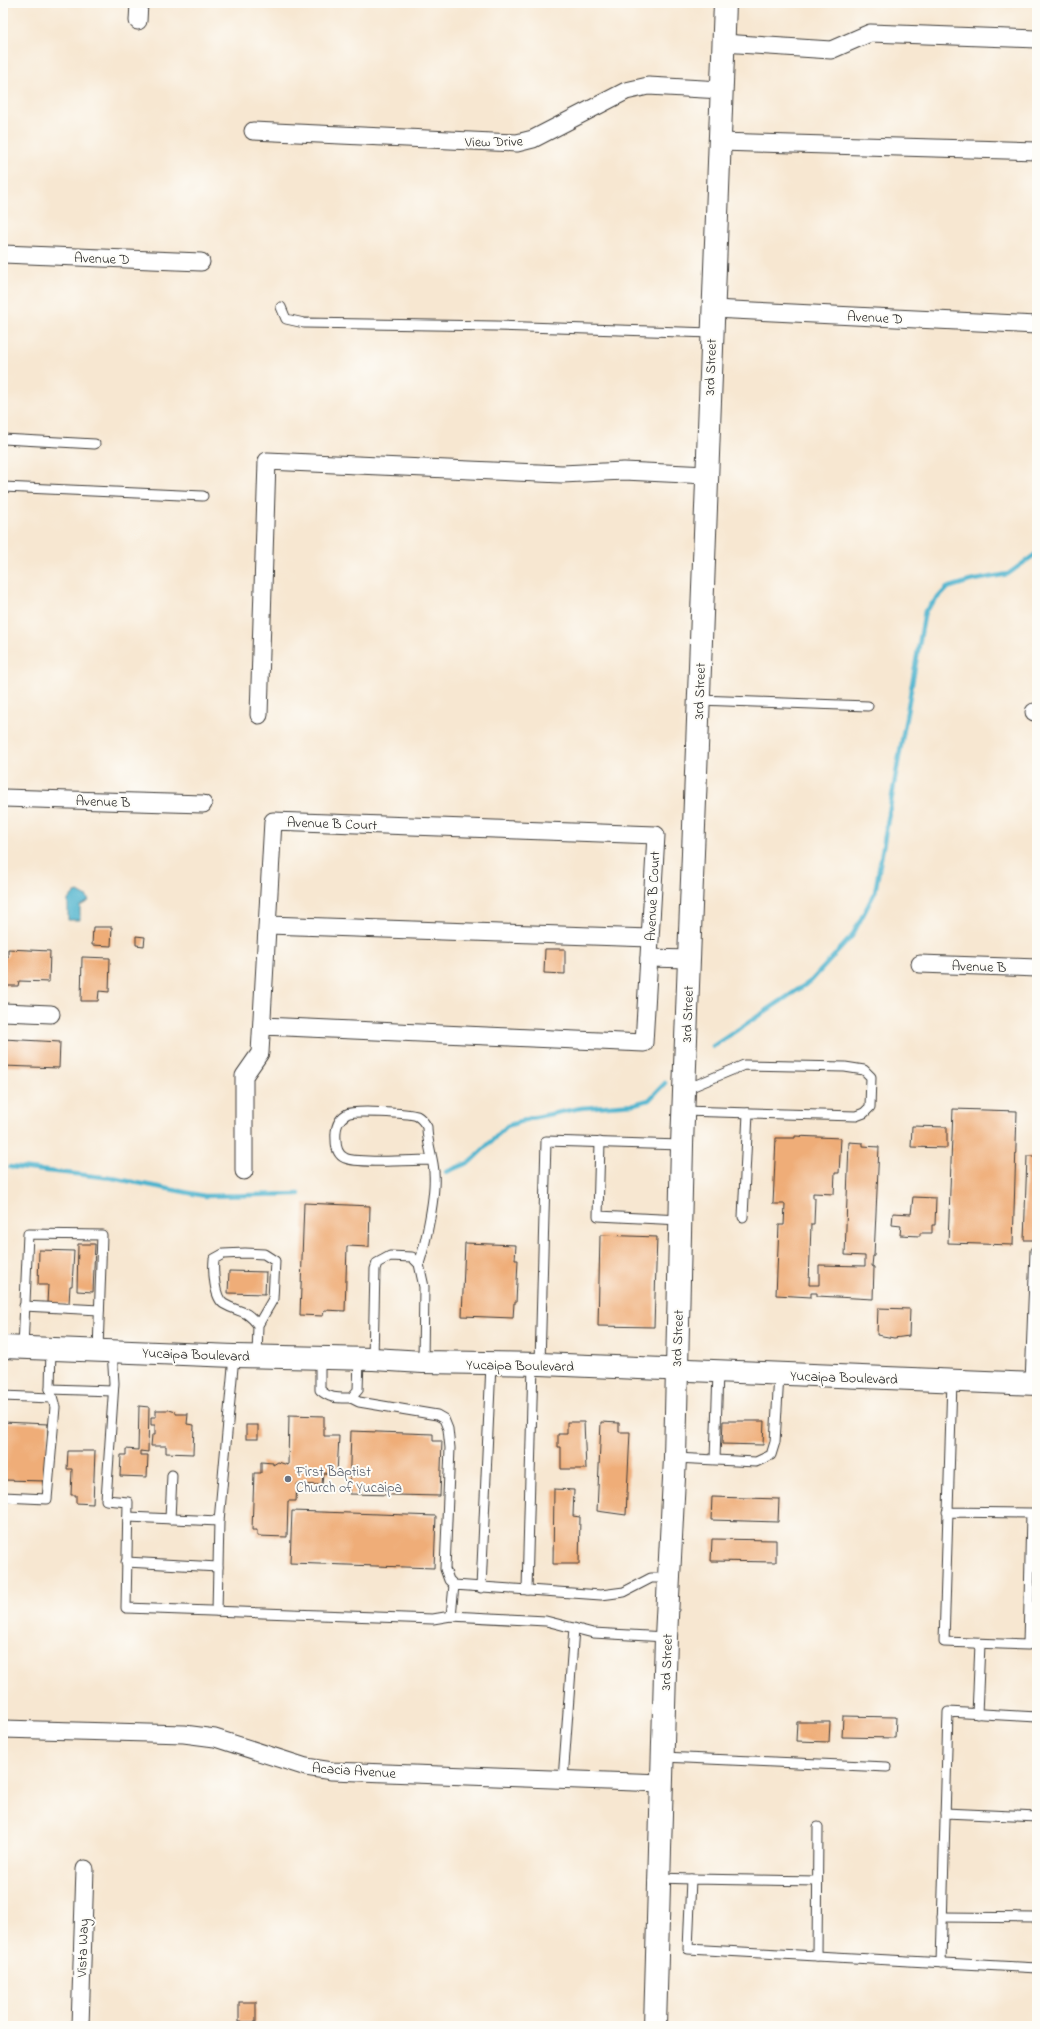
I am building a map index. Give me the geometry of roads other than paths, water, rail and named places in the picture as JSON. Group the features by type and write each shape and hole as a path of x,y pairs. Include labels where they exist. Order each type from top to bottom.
{"street":[{"path":"138,21 139,3"},
{"name":"3rd Street","path":"655,2026 666,1637 675,1458 682,1144 712,309 725,3"},
{"path":"723,43 830,50 870,33 1037,39"},
{"name":"View Drive","path":"253,131 517,143 533,139 626,91 648,86 722,90"},
{"path":"720,142 1037,151"},
{"name":"Avenue D","path":"3,254 201,262"},
{"name":"Avenue D","path":"712,309 1037,325"},
{"path":"259,715 267,461 562,474 624,471 706,475"},
{"name":"Avenue B","path":"3,798 204,804"},
{"name":"Avenue B Court","path":"244,1171 244,1076 260,1053 263,1026 273,821 656,835 644,1043 263,1026"},
{"path":"268,925 650,938"},
{"path":"649,958 689,959"},
{"name":"Avenue B","path":"920,964 1037,968"},
{"path":"3,1012 51,1014"},
{"name":"Yucaipa Boulevard","path":"13,1347 320,1359 537,1364 676,1371 1034,1384"},
{"name":"Acacia Avenue","path":"3,1729 184,1734 215,1738 306,1767 332,1771 662,1783"},
{"name":"Vista Way","path":"80,2026 85,1869"}],"lane":[{"path":"281,307 286,319 304,323 496,326 712,333"},
{"path":"3,439 95,444"},
{"path":"3,487 204,496"},
{"path":"698,700 868,706"},
{"path":"744,1065 845,1067 864,1070 871,1077 870,1107 864,1113 856,1116 748,1113 684,1100 744,1065"},
{"path":"423,1362 424,1287 419,1264 426,1241 434,1184 434,1171 431,1160 427,1127 418,1116 403,1113 348,1112 340,1119 336,1129 337,1151 345,1158 368,1161 431,1160"},
{"path":"743,1217 748,1113"},
{"path":"527,1590 546,1141 682,1144"},
{"path":"600,1142 598,1216 681,1220"},
{"path":"13,1347 24,1306 28,1234 102,1235 100,1310 105,1350 113,1391 106,1500 128,1502 126,1608 433,1619 451,1616 546,1621 593,1633 666,1637"},
{"path":"1034,1384 1035,1251 1037,1251"},
{"path":"257,1356 258,1325 273,1299 274,1261 264,1254 245,1253 223,1254 214,1259 213,1272 218,1299 223,1304 247,1312 258,1325"},
{"path":"351,1398 358,1390 366,1359 375,1269 377,1263 390,1256 412,1257 419,1264"},
{"path":"24,1306 100,1310"},
{"path":"3,1497 47,1499 55,1407 51,1394 51,1348"},
{"path":"217,1611 219,1521 234,1356"},
{"path":"320,1359 320,1390 328,1397 351,1398 359,1402 438,1415 444,1419 448,1428 450,1448 445,1569 449,1580 454,1585 601,1595 624,1592 651,1578 669,1578"},
{"path":"481,1588 490,1364"},
{"path":"715,1460 718,1372"},
{"path":"675,1458 756,1462 771,1455 775,1442 779,1375"},
{"path":"947,1512 1031,1513 1034,1536 1028,1645 944,1642 947,1512 952,1381"},
{"path":"3,1396 113,1391"},
{"path":"170,1519 172,1475"},
{"path":"128,1517 219,1521"},
{"path":"126,1562 218,1567"},
{"path":"451,1616 454,1585"},
{"path":"563,1780 574,1628"},
{"path":"977,1714 980,1644"},
{"path":"941,1963 948,1712 1037,1717"},
{"path":"663,1757 887,1767"},
{"path":"945,1813 1037,1817"},
{"path":"817,1956 818,1827"},
{"path":"659,1878 817,1881"},
{"path":"692,1879 688,1949 1037,1968"},
{"path":"942,1917 1037,1918"}],"water":[{"path":"78,892 87,897 89,901 80,906 80,920 68,920 68,900 73,894"}],"waterway":[{"path":"713,1046 811,981 852,936 875,892 925,611 947,588 970,581 1008,574 1037,553"},
{"path":"446,1172 470,1162 507,1126 531,1118 581,1108 634,1104 649,1100 665,1083"},
{"path":"10,1167 112,1178 205,1196 299,1194"}],"place":[{"name":"First Baptist Church of Yucaipa","path":"288,1479"}]}
